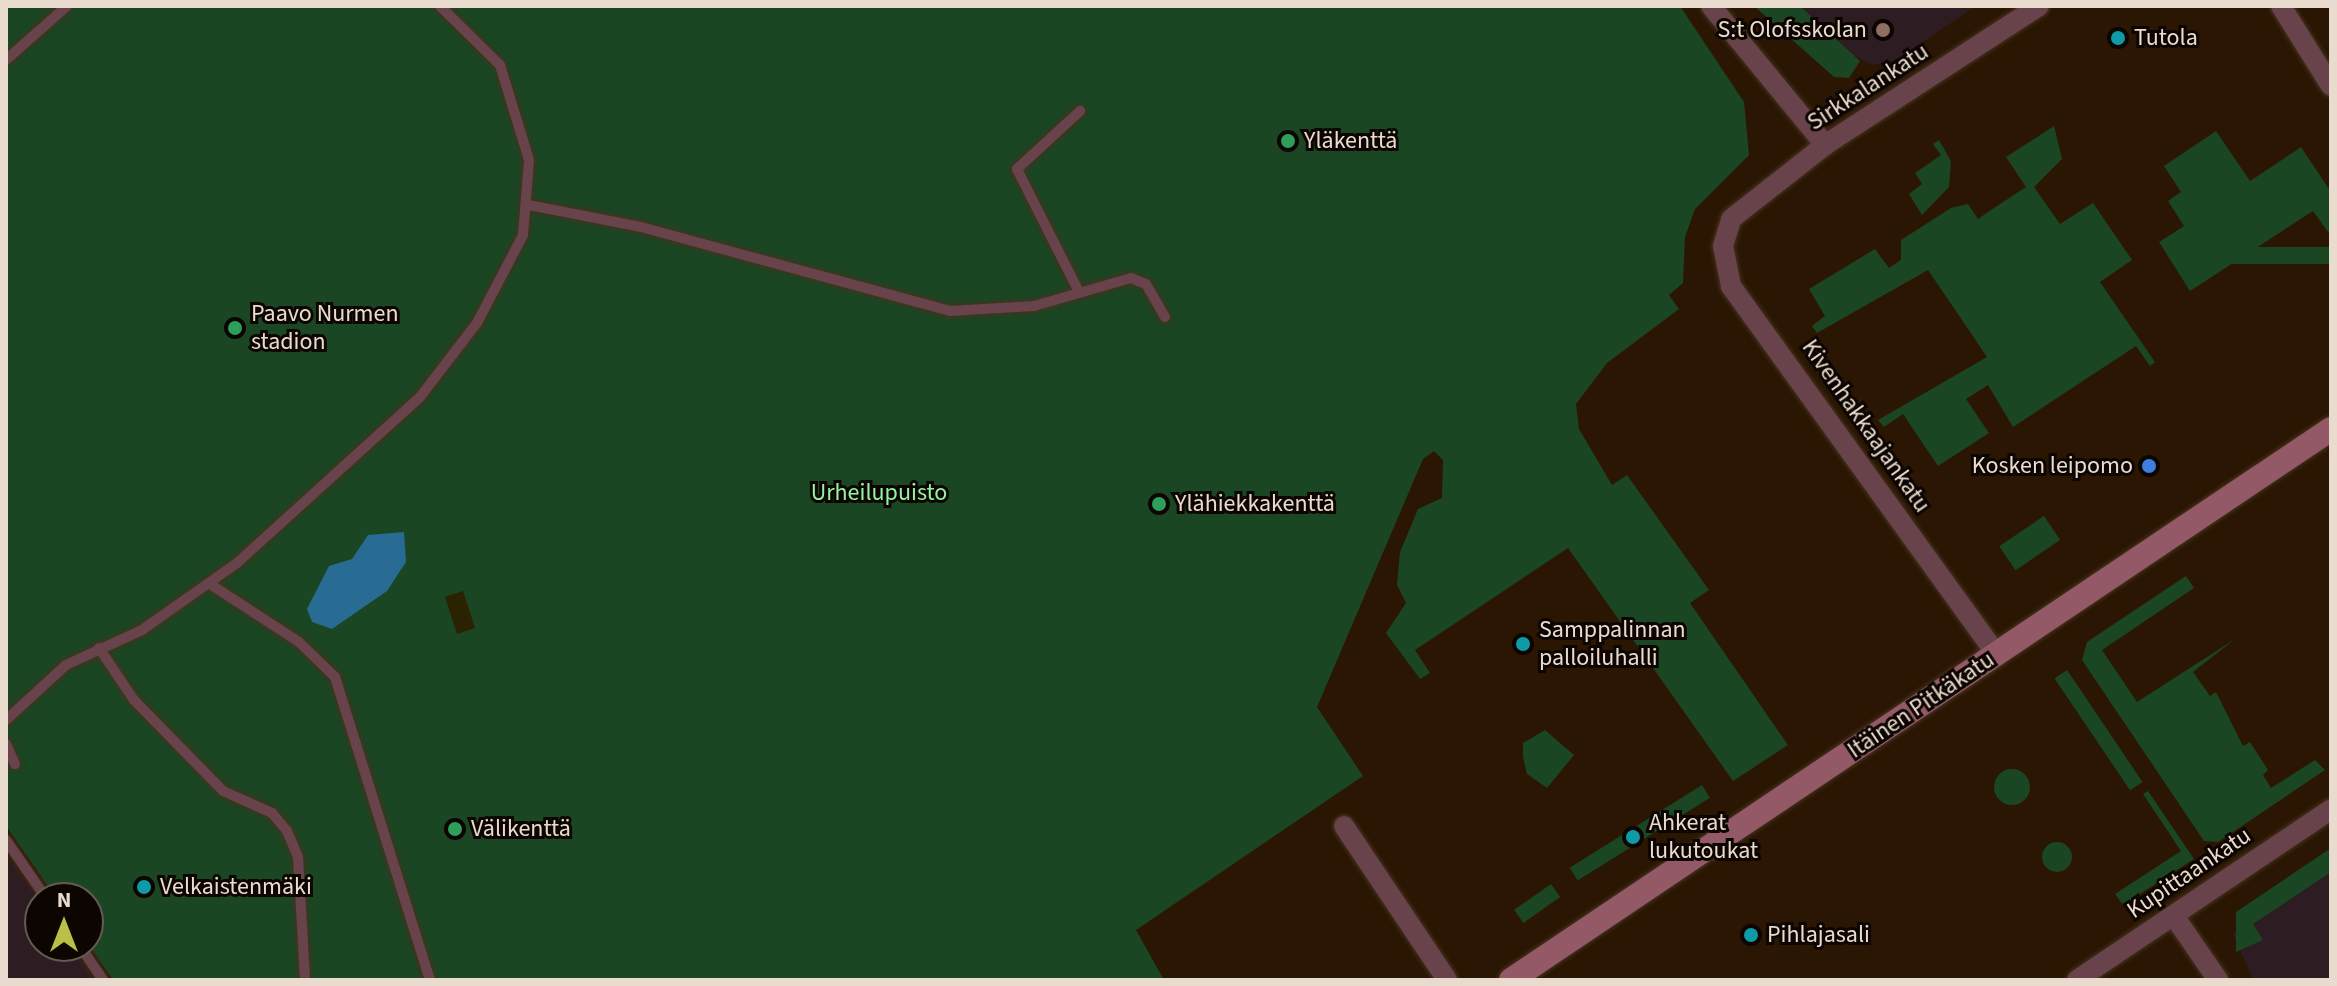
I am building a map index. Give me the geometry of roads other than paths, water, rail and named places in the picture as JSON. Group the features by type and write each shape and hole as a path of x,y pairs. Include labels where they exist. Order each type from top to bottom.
{"main road":[{"name":"Itäinen Pitkäkatu","path":"1511,980 2331,429"}],"street":[{"path":"1711,6 1825,145"},
{"name":"Sirkkalankatu","path":"1731,219 1825,145 2039,6"},
{"path":"2281,6 2331,86"},
{"name":"Kivenhakkaajankatu","path":"1731,219 1723,246 1731,286 1997,655"},
{"name":"Kupittaankatu","path":"2077,980 2331,809"},
{"path":"1344,826 1447,980"},
{"path":"2174,916 2218,980"}],"lane":[{"path":"6,60 67,6"},
{"path":"6,720 36,688 99,648 142,630 210,584 381,434 457,355 504,278 529,205 522,121 500,65 440,6"},
{"path":"1077,288 1017,169 1080,111"},
{"path":"529,205 641,227 950,311 1034,306 1077,288 1131,278 1146,284 1165,317"},
{"path":"210,584 299,642 335,677 430,980"},
{"path":"99,648 134,700 223,791 272,813 287,831 298,857 305,980"},
{"path":"6,744 15,764"},
{"path":"6,840 35,882"},
{"path":"91,962 103,980"}],"water":[{"path":"404,532 406,562 387,591 332,629 312,622 307,609 329,566 352,559 368,535"}],"place":[{"name":"S:t Olofsskolan","path":"1883,30"},
{"name":"Tutola","path":"2118,38"},
{"name":"Yläkenttä","path":"1288,141"},
{"name":"Paavo Nurmen stadion","path":"235,328"},
{"name":"Kosken leipomo","path":"2149,466"},
{"name":"Ylähiekkakenttä","path":"1159,504"},
{"name":"Samppalinnan palloiluhalli","path":"1523,644"},
{"name":"Välikenttä","path":"455,829"},
{"name":"Ahkerat lukutoukat","path":"1633,837"},
{"name":"Velkaistenmäki","path":"144,887"},
{"name":"Pihlajasali","path":"1751,935"}],"park label":[{"name":"Urheilupuisto","path":"879,493"}]}
